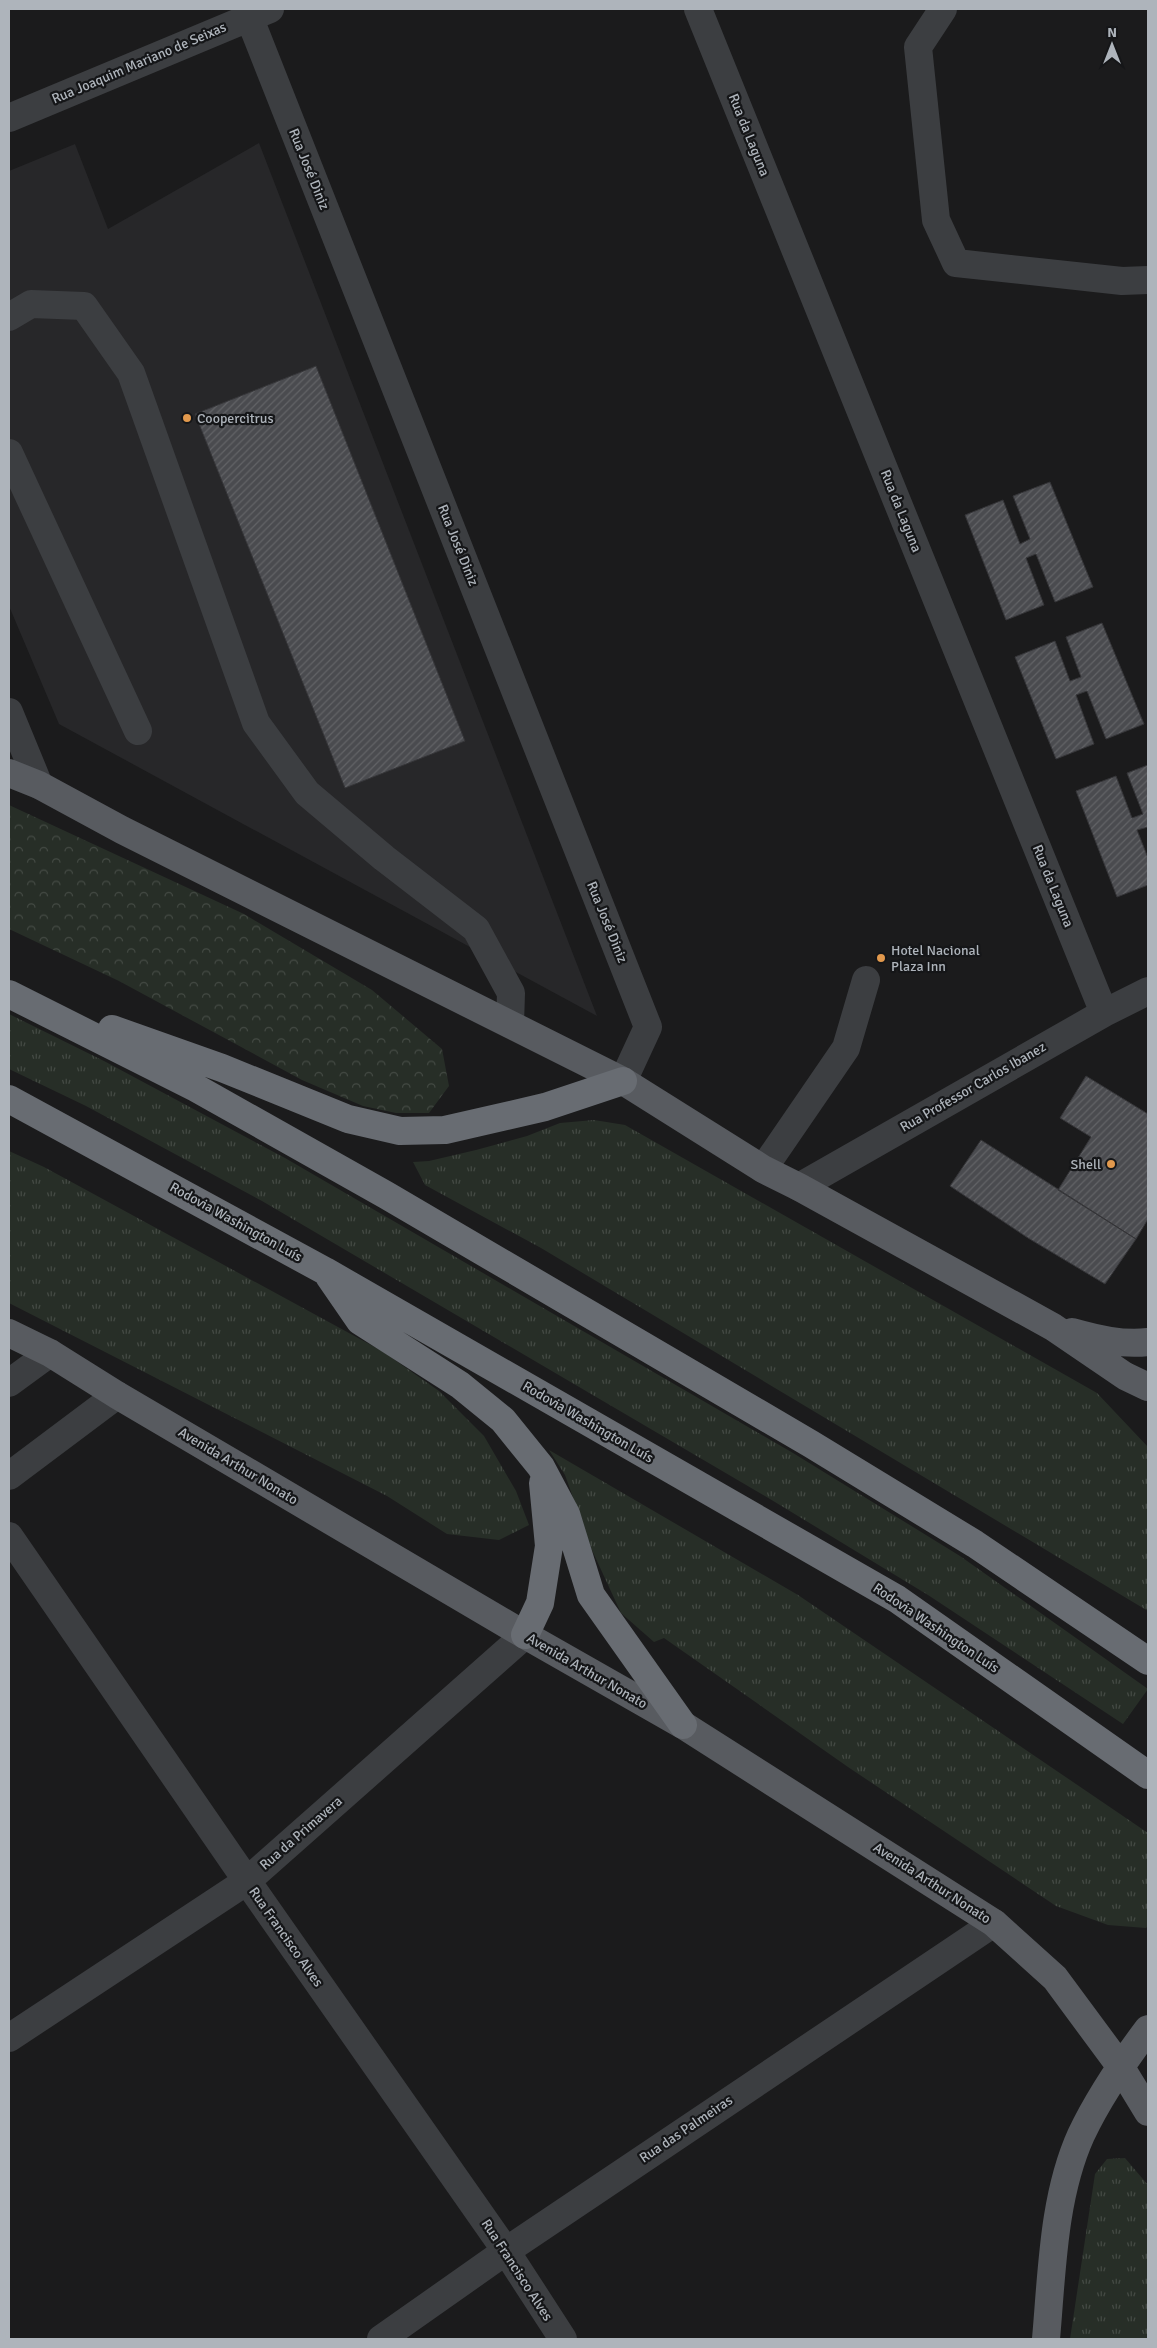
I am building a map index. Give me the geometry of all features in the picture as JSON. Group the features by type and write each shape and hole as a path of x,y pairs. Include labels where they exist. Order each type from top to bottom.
{"highway":[{"path":"9,992 222,1068 348,1119 400,1131 445,1130 545,1107 623,1081"},
{"path":"9,992 196,1088 386,1195 811,1444 975,1544 1148,1661"},
{"name":"Rodovia Washington Luís","path":"9,1099 325,1271 897,1599 1148,1775"},
{"path":"325,1271 360,1321 460,1385 503,1420 541,1467 566,1514 591,1595 683,1725"},
{"path":"525,1635 540,1603 549,1546 548,1515 541,1467"}],"main road":[{"path":"9,773 39,785 122,830 623,1081 763,1169 799,1186 1054,1327 1125,1376 1148,1387"},
{"path":"1054,1327 1104,1340 1136,1343 1148,1342"},
{"name":"Avenida Arthur Nonato","path":"9,1332 50,1353 117,1395 525,1635 683,1725 994,1923 1055,1978 1120,2066 1148,2112"},
{"path":"1046,2339 1057,2226 1067,2174 1081,2135 1120,2066 1148,2029"}],"street":[{"name":"Rua da Laguna","path":"698,9 1104,1013"},
{"path":"943,9 918,47 936,220 956,263 1122,281 1148,280"},
{"name":"Rua Joaquim Mariano de Seixas","path":"9,118 255,11"},
{"name":"Rua José Diniz","path":"255,11 648,1027 623,1081"},
{"path":"9,317 32,304 84,306 131,373 256,723 307,793 384,858 476,929 511,992 510,1024"},
{"path":"9,453 138,731"},
{"path":"9,712 39,785"},
{"path":"763,1169 846,1048 866,980"},
{"name":"Rua Professor Carlos Ibanez","path":"799,1186 1104,1013 1148,991"},
{"path":"9,1383 50,1353"},
{"path":"9,1476 117,1395"},
{"name":"Rua Francisco Alves","path":"9,1536 247,1881 506,2250 563,2339"},
{"name":"Rua da Primavera","path":"9,2038 247,1881 525,1635"},
{"name":"Rua das Palmeiras","path":"381,2339 506,2250 994,1923"}],"shaded area":[{"name":"Coopercitrus","path":"259,143 597,1016 59,724 9,606 9,171 75,144 108,229"}],"green space":[{"path":"9,805 244,914 372,990 442,1049 449,1086 429,1113 396,1113 363,1106 302,1080 119,981 9,929"},
{"path":"9,1014 104,1061 285,1158 793,1453 960,1556 1148,1689 1123,1724 928,1595 770,1499 262,1201 86,1106 9,1069"},
{"path":"594,1120 625,1125 1097,1393 1148,1447 1148,1611 541,1248 425,1185 413,1162 429,1161 476,1150 527,1136 560,1123"},
{"path":"9,1151 44,1167 382,1351 439,1391 484,1436 516,1491 529,1525 499,1540 447,1534 387,1496 9,1303"},
{"path":"549,1450 798,1595 1148,1833 1148,1926 1146,1928 1108,1925 1056,1906 848,1767 664,1638 654,1642 621,1613 591,1548 565,1475"},
{"path":"1125,2158 1148,2185 1148,2339 1070,2339 1095,2174 1107,2159"}],"building":[{"path":"316,366 465,741 345,788 195,414"},
{"path":"1050,482 1093,587 1055,602 1036,554 1026,558 1044,605 1006,620 965,515 1003,500 1020,544 1030,539 1013,496"},
{"path":"1102,623 1144,724 1106,739 1087,691 1076,695 1094,744 1056,759 1015,657 1055,641 1070,681 1081,677 1066,637"},
{"path":"1148,765 1148,827 1137,830 1148,858 1148,885 1117,897 1076,791 1116,776 1132,818 1143,814 1127,773"},
{"name":"Shell","path":"1086,1076 1148,1114 1148,1219 1136,1239 1058,1190 1091,1137 1060,1118"},
{"path":"981,1140 1136,1239 1105,1284 1028,1238 950,1186"}],"place":[{"name":"Coopercitrus","path":"187,418"},
{"name":"Hotel Nacional Plaza Inn","path":"881,958"},
{"name":"Shell","path":"1111,1164"}]}
